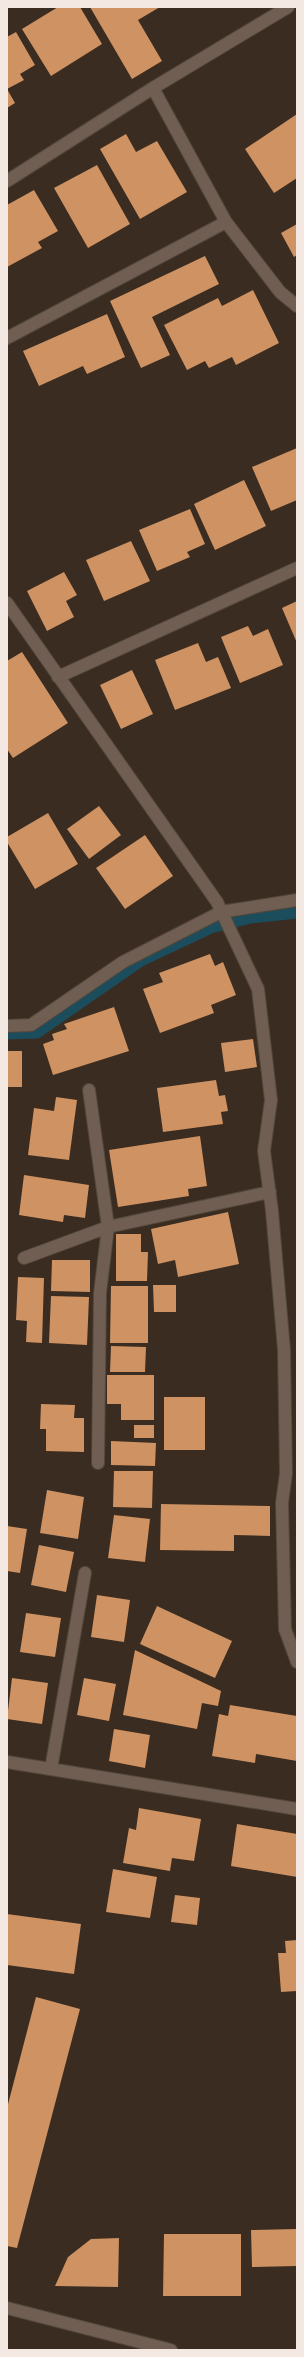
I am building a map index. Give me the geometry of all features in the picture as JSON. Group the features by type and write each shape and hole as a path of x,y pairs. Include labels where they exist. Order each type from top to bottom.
{"street":[{"path":"7,181 153,88 288,7"},
{"path":"153,88 226,222 280,292 297,306"},
{"path":"7,338 226,222"},
{"path":"58,677 297,568"},
{"path":"7,602 58,677 217,902 258,989 271,1100 264,1151 270,1192 284,1350 292,1472 282,1503 285,1629 297,1662"},
{"path":"7,1026 31,1025 123,962 222,912 297,900"},
{"path":"89,1090 108,1227 100,1293 98,1463"},
{"path":"24,1258 108,1227 270,1192"},
{"path":"51,1769 85,1573"},
{"path":"7,1762 297,1809"},
{"path":"7,2308 171,2350"}],"building":[{"path":"58,7 80,7 102,44 51,76 22,29"},
{"path":"90,7 160,7 138,20 162,61 132,79"},
{"path":"16,32 35,65 20,74 24,80 7,89 7,37"},
{"path":"7,89 15,103 7,108"},
{"path":"297,114 297,178 274,193 245,149"},
{"path":"126,134 136,152 157,141 187,192 140,219 100,149"},
{"path":"97,165 130,224 88,248 54,188"},
{"path":"34,190 58,231 38,242 42,248 7,267 7,205"},
{"path":"297,224 297,255 294,257 281,233"},
{"path":"205,256 219,284 152,317 170,355 141,368 110,301"},
{"path":"253,290 279,343 236,365 232,357 209,368 205,361 187,370 164,325 218,298 222,306"},
{"path":"107,314 125,357 87,374 83,366 39,386 23,351"},
{"path":"297,448 297,500 271,511 252,467"},
{"path":"244,480 266,526 215,550 194,504"},
{"path":"190,509 205,544 187,552 190,557 157,571 139,530"},
{"path":"131,541 150,581 104,601 86,560"},
{"path":"64,572 77,595 66,601 74,617 47,631 27,591"},
{"path":"297,601 297,643 282,608"},
{"path":"248,626 253,636 268,629 283,665 240,683 221,637"},
{"path":"198,643 206,662 218,657 231,688 175,710 155,660"},
{"path":"22,652 68,723 13,758 7,749 7,661"},
{"path":"132,670 153,714 121,729 100,685"},
{"path":"99,806 121,835 89,859 67,829"},
{"path":"48,813 78,864 35,889 7,842 7,837"},
{"path":"145,835 173,876 125,909 96,868"},
{"path":"210,954 215,966 223,962 236,995 211,1005 214,1013 160,1033 143,989 163,982 159,973"},
{"path":"114,1007 129,1051 53,1075 43,1044 54,1040 52,1034 67,1029 64,1024"},
{"path":"253,1039 257,1067 225,1072 221,1043"},
{"path":"7,1051 22,1051 22,1087 7,1087"},
{"path":"216,1080 219,1096 225,1095 228,1111 221,1112 223,1124 163,1132 157,1088"},
{"path":"56,1097 77,1100 69,1160 28,1155 34,1108 54,1111"},
{"path":"200,1136 207,1186 188,1189 189,1196 118,1207 109,1150"},
{"path":"24,1175 89,1185 85,1218 64,1215 63,1222 19,1215"},
{"path":"228,1212 239,1264 178,1277 175,1260 158,1264 151,1229"},
{"path":"116,1234 141,1234 141,1252 148,1252 147,1281 116,1281"},
{"path":"52,1260 90,1260 90,1292 51,1291"},
{"path":"18,1277 44,1278 42,1343 26,1342 27,1321 16,1320"},
{"path":"153,1285 176,1285 176,1312 154,1312"},
{"path":"111,1286 148,1286 148,1343 110,1343"},
{"path":"51,1296 89,1297 87,1345 49,1343"},
{"path":"111,1346 146,1347 145,1372 110,1372"},
{"path":"107,1375 154,1375 154,1420 121,1420 121,1404 107,1404"},
{"path":"164,1397 205,1397 205,1450 164,1450"},
{"path":"41,1404 75,1405 74,1418 84,1418 84,1452 46,1451 46,1429 40,1429"},
{"path":"134,1425 154,1425 154,1438 134,1438"},
{"path":"111,1441 156,1443 155,1466 111,1465"},
{"path":"114,1471 153,1471 152,1508 113,1507"},
{"path":"47,1490 84,1497 78,1539 40,1533"},
{"path":"161,1504 270,1506 270,1536 234,1535 234,1551 160,1550"},
{"path":"114,1515 150,1519 145,1562 108,1558"},
{"path":"7,1526 27,1529 20,1573 7,1571"},
{"path":"39,1545 74,1552 66,1592 31,1585"},
{"path":"97,1595 130,1600 124,1642 91,1637"},
{"path":"157,1606 232,1641 215,1678 140,1644"},
{"path":"26,1613 61,1618 55,1657 20,1652"},
{"path":"135,1650 221,1691 218,1706 202,1703 197,1729 123,1715"},
{"path":"12,1678 48,1683 42,1724 7,1719"},
{"path":"84,1678 116,1684 109,1721 77,1715"},
{"path":"230,1705 297,1716 297,1761 256,1754 255,1763 212,1756 219,1714 228,1716"},
{"path":"114,1729 150,1735 145,1768 109,1761"},
{"path":"139,1808 201,1819 194,1861 172,1858 170,1871 123,1863 129,1828 136,1830"},
{"path":"237,1824 297,1834 297,1877 231,1866"},
{"path":"113,1869 157,1877 150,1918 106,1912"},
{"path":"175,1895 200,1898 197,1925 171,1922"},
{"path":"7,1914 81,1924 74,1974 7,1965"},
{"path":"297,1940 297,1991 281,1992 278,1953 286,1953 285,1941"},
{"path":"36,1997 80,2009 17,2248 7,2246 7,2108"},
{"path":"297,2229 297,2266 252,2267 251,2230"},
{"path":"164,2234 241,2234 241,2296 163,2296"},
{"path":"119,2238 118,2287 55,2286 68,2257 91,2239"}],"waterway":[{"path":"7,1034 37,1033 141,961 211,928 251,918 297,913"}]}
